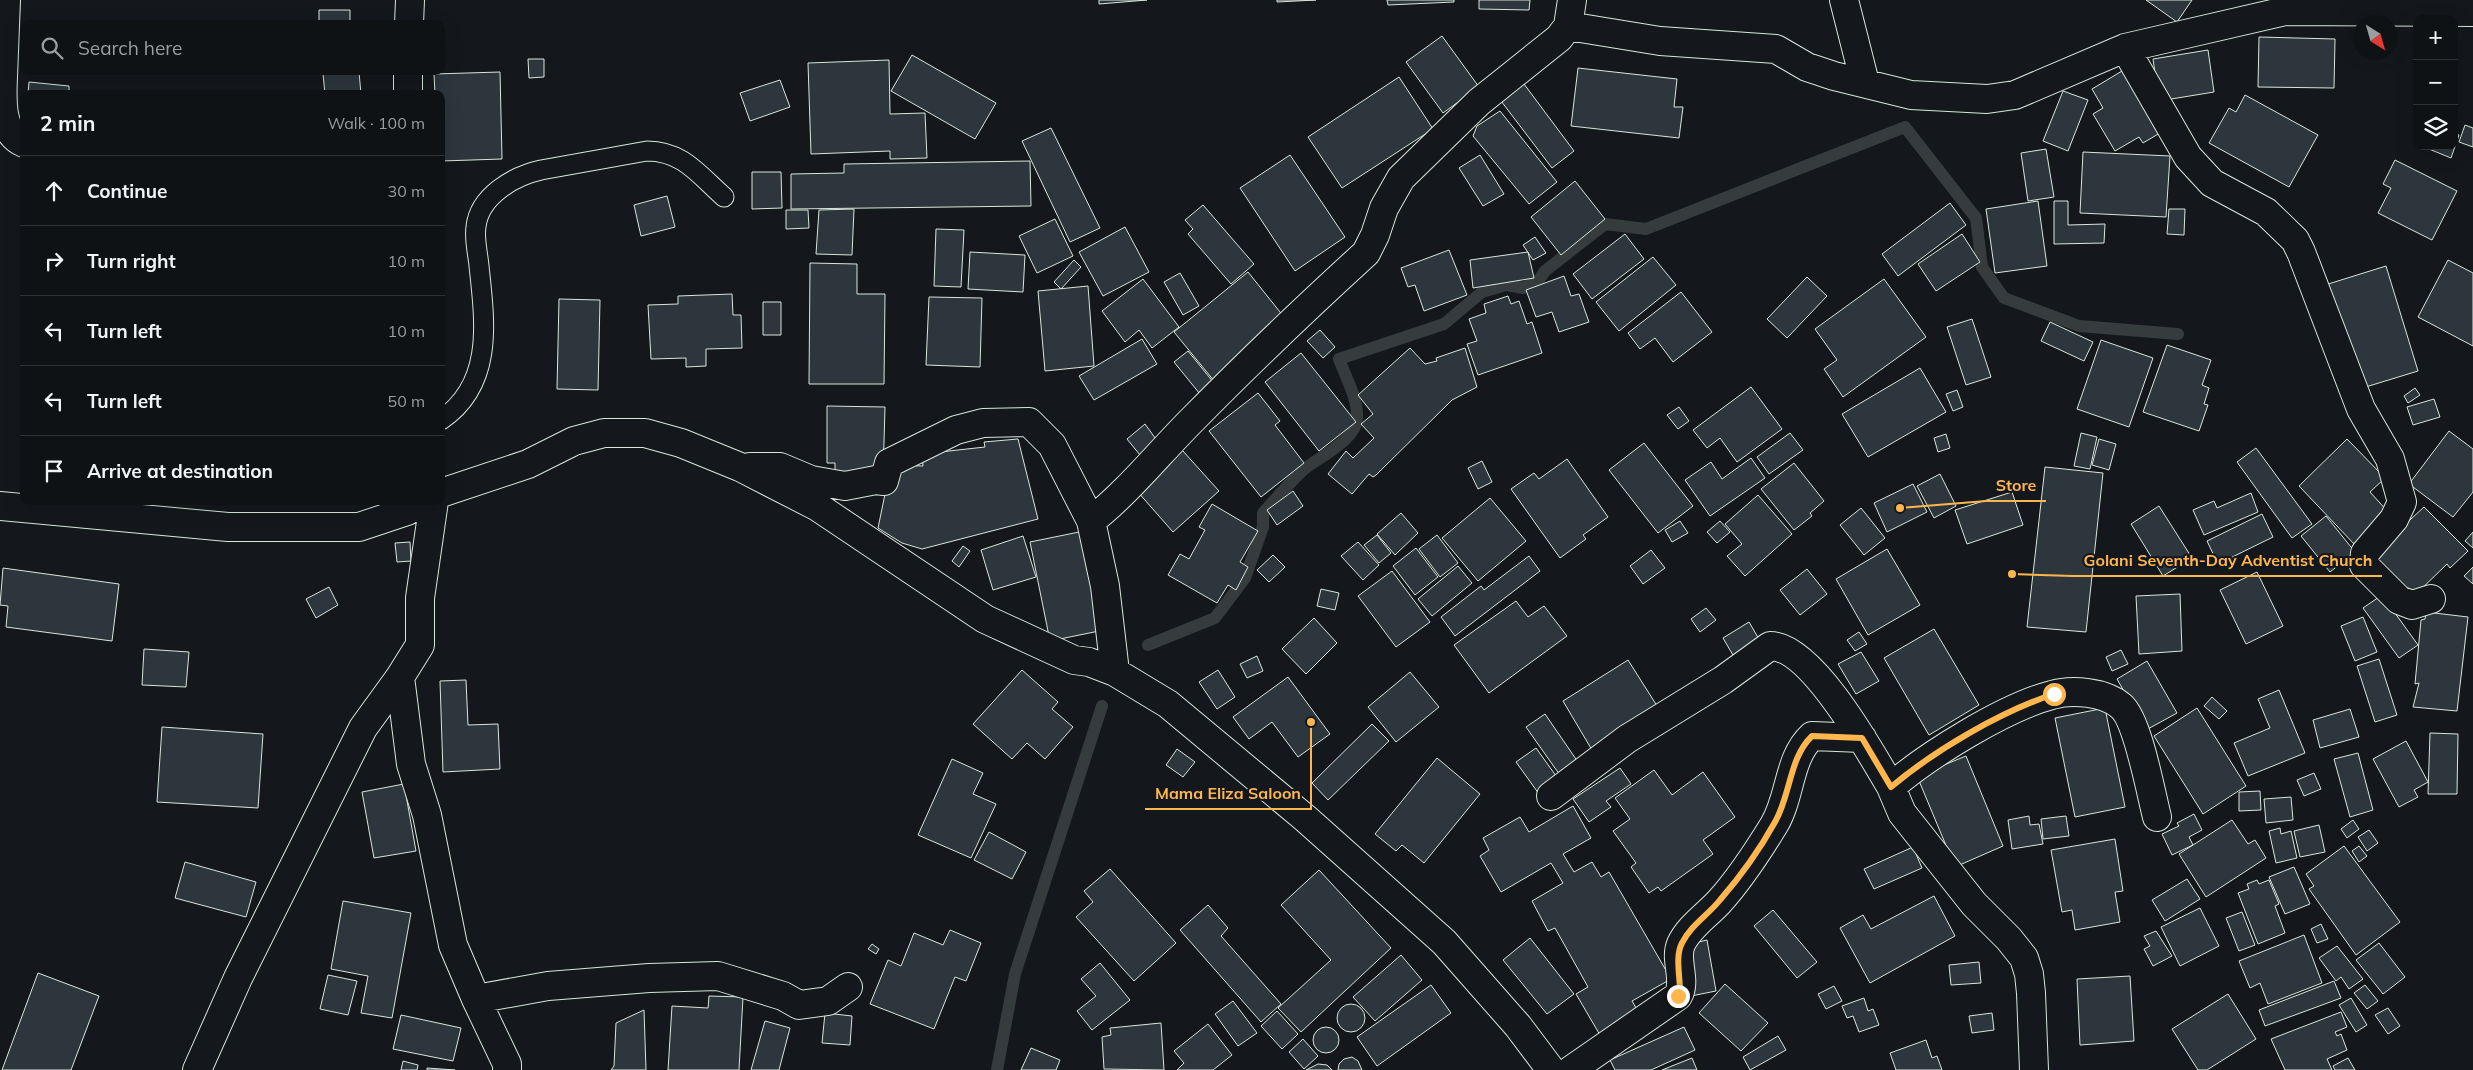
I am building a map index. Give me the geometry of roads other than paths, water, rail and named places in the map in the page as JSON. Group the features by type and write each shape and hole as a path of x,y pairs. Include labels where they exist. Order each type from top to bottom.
{"street":[{"path":"6,0 1,77 2,112 14,138 20,141"},
{"path":"409,20 410,0"},
{"path":"1091,521 1114,503 1135,478 1192,420 1366,253 1375,235 1384,208 1401,178 1478,102 1559,38 1568,26 1572,0"},
{"path":"1844,0 1865,83"},
{"path":"1568,26 1660,41 1776,50 1807,67 1834,76 1911,95 1987,99 2015,95 2126,48 2285,11 2473,12"},
{"path":"2126,48 2188,157 2212,183 2266,212 2295,240 2361,409 2390,459 2402,502 2394,519 2365,554 2364,565 2398,600 2412,605 2431,599"},
{"path":"408,75 408,90"},
{"path":"740,467 780,467 811,480 845,486 876,480 884,481 889,463 956,430 983,423 1029,422 1052,445 1091,521 1105,586 1115,672"},
{"path":"445,492 528,464 574,441 604,433 645,433 681,442 740,467 818,507 985,619 1074,660 1089,662 1115,672 1168,704 1305,818 1444,942 1518,1026 1550,1070"},
{"path":"0,506 228,526 359,527 407,511 417,505"},
{"path":"198,1070 238,978 363,728 400,677 420,645 420,598 433,505"},
{"path":"1551,796 1628,739 1722,680 1770,646 1777,646 1795,654 1816,673 1862,738 1891,787 1902,812 1974,904 2009,939 2024,958 2029,974 2031,993 2034,1070"},
{"path":"400,677 411,764 427,816 453,945 507,1064 507,1070"},
{"path":"1891,787 1907,773 1976,730 2024,704 2054,694 2080,693 2108,697 2123,707 2132,724 2157,817"},
{"path":"1571,1070 1678,996 1680,991 1678,952 1682,942 1689,931 1734,884 1774,824 1783,807 1803,744 1812,736 1862,738"},
{"path":"476,999 548,986 649,978 718,976 783,996 799,1005 828,1001 848,987"}],"lane":[{"path":"445,417 456,410 476,380 482,359 484,314 476,227 482,211 494,193 524,174 647,151 662,151 679,156 724,197"}],"waterway":[{"path":"1148,645 1215,618 1245,578 1263,527 1263,513 1303,470 1335,448 1351,434 1357,418 1356,403 1339,359 1444,324 1482,292 1506,285 1523,288 1538,281 1545,271 1605,224 1646,229 1905,127 1976,218 1982,267 2004,298 2079,326 2178,334"},
{"path":"997,1070 1015,974 1102,706"}],"place":[{"name":"Store","path":"1900,508"},
{"name":"Golani Seventh-Day Adventist Church","path":"2012,574"},
{"name":"Mama Eliza Saloon","path":"1311,722"}]}
